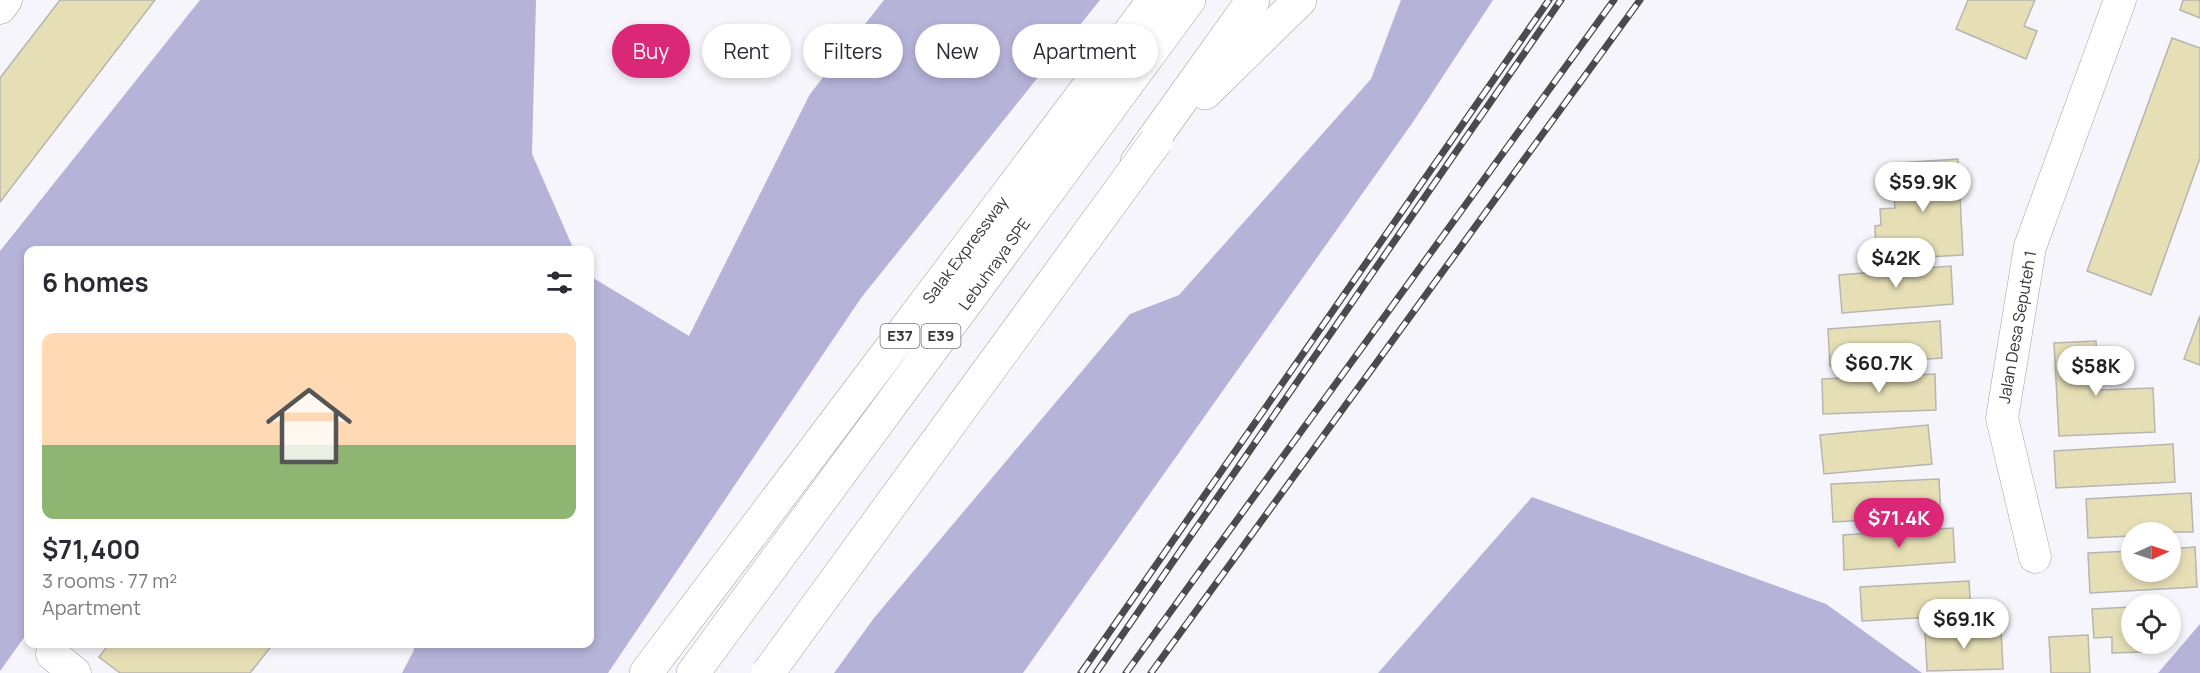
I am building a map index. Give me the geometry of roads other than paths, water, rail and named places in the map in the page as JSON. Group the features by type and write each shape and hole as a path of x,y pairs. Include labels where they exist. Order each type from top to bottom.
{"highway":[{"name":"Salak Expressway","path":"646,673 1154,0"},
{"name":"Lebuhraya SPE","path":"693,673 1189,0"},
{"path":"770,673 1252,0"},
{"path":"770,673 1259,0"},
{"path":"1156,141 1300,0"}],"street":[{"path":"0,8 6,0"},
{"name":"Jalan Desa Seputeh 1","path":"2035,557 2002,418 2030,247 2121,0"}],"railway":[{"path":"1081,673 1549,0"},
{"path":"1096,673 1561,0"},
{"path":"1126,673 1614,0"},
{"path":"1151,673 1640,0"}]}
